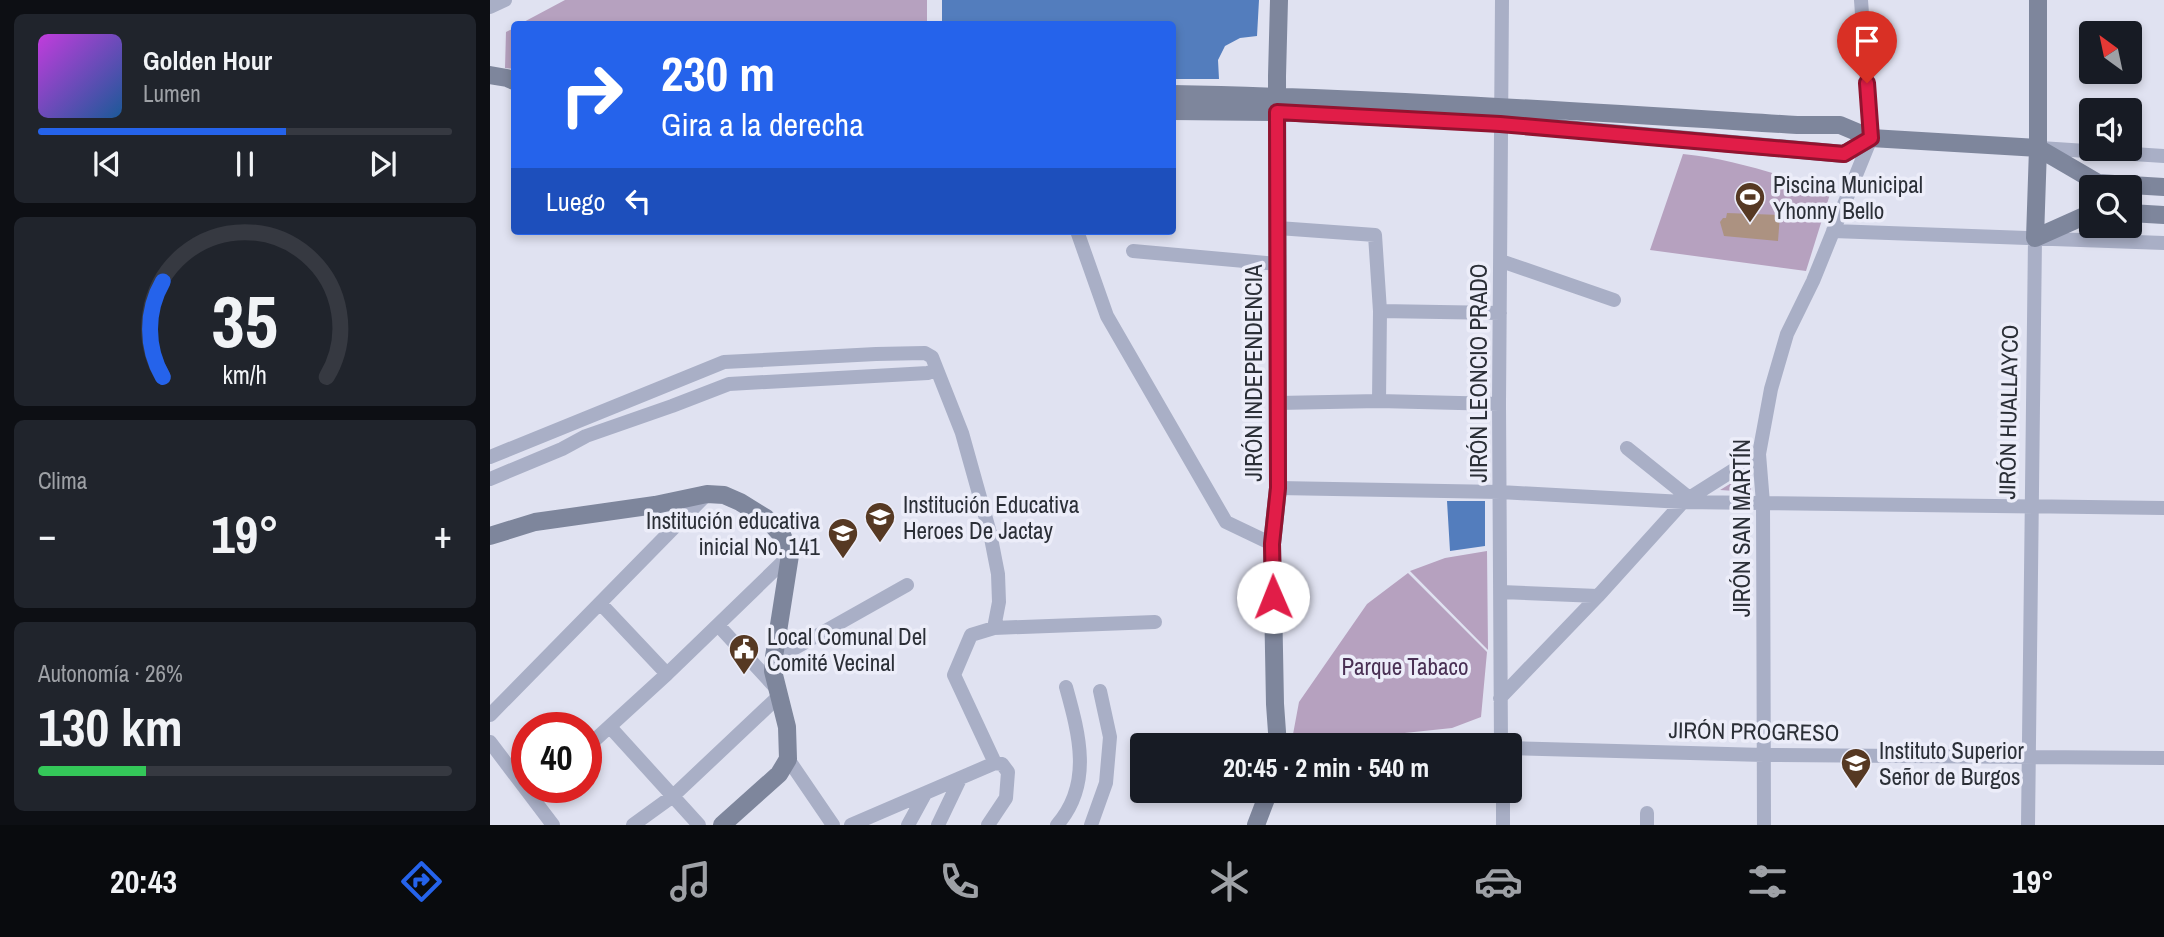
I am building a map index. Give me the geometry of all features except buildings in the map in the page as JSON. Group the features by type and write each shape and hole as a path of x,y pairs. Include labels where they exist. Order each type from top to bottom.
{"street":[{"path":"490,7 505,0"},
{"name":"JIRÓN INDEPENDENCIA","path":"1277,733 1272,544 1278,488 1279,0"},
{"name":"JIRÓN LEONCIO PRADO","path":"1501,733 1499,404 1502,0"},
{"name":"JIRÓN SAN MARTÍN","path":"1764,825 1763,503 1759,454 1771,389 1787,334 1812,281 1871,138 1861,0"},
{"name":"JIRÓN HUALLAYCO","path":"2028,825 2038,0"},
{"path":"1176,94 1277,104 1500,115 1840,125 1871,138 2164,156"},
{"path":"1176,111 1277,104"},
{"path":"1500,115 1844,154 1871,138"},
{"path":"2038,148 2098,183 2164,187"},
{"path":"2142,214 2164,215"},
{"path":"2035,238 2079,219"},
{"path":"1278,228 1375,235 1380,311 1380,401"},
{"path":"1833,231 2164,243"},
{"path":"1078,235 1107,316 1226,522 1272,544"},
{"path":"1133,251 1278,264"},
{"path":"1501,261 1614,300"},
{"path":"1380,311 1500,313"},
{"path":"490,457 724,362 925,353 934,363 962,433 990,533 998,574 999,602 994,628"},
{"path":"490,479 586,436 729,384 928,373 934,363"},
{"path":"1278,403 1380,401 1499,404"},
{"path":"1627,448 1685,499"},
{"path":"1500,698 1598,596 1685,499 1759,454"},
{"path":"1278,488 1500,492 1763,503 2164,508"},
{"path":"490,536 534,522 655,505 708,494 724,495 740,502 766,519 783,537 790,555 773,671 788,727 788,759 779,775 722,825"},
{"path":"490,715 708,494"},
{"path":"602,734 790,555"},
{"path":"774,657 788,652 907,585"},
{"path":"1501,592 1598,596"},
{"path":"600,603 667,674"},
{"path":"995,763 954,675 971,635 994,628 1155,622"},
{"path":"718,625 778,693"},
{"path":"1058,825 1069,812 1078,782 1081,756 1078,731 1066,687"},
{"path":"1091,825 1106,783 1110,737 1100,691"},
{"path":"634,825 673,796 778,693"},
{"path":"610,727 699,825"},
{"path":"490,741 511,764"},
{"name":"JIRÓN PROGRESO","path":"1522,748 1764,755 2164,758"},
{"path":"788,759 832,825"},
{"path":"851,825 995,763 1002,764 1008,772 1006,798 988,825"},
{"path":"937,825 960,779"},
{"path":"908,825 925,794"},
{"path":"542,803 553,825"},
{"path":"1254,825 1264,803"},
{"path":"1503,803 1503,825"}],"green space":[{"path":"565,0 927,0 927,21 526,21"},
{"path":"511,30 511,69 505,68 506,32"},
{"path":"1683,154 1739,164 1831,191 1806,271 1650,250"},
{"path":"1751,471 1751,492 1720,490"},
{"path":"1487,551 1488,650 1410,571 1445,558"},
{"name":"Parque Tabaco","path":"1408,573 1487,652 1481,717 1452,728 1405,733 1293,733 1299,702 1367,604"}],"shaded area":[{"name":"Piscina Municipal Yhonny Bello","path":"1727,213 1780,215 1778,241 1724,236 1720,222 1726,218"}],"place":[{"name":"Piscina Municipal Yhonny Bello","path":"1750,224"},
{"name":"Institución Educativa Heroes De Jactay","path":"880,544"},
{"name":"Institución educativa inicial No. 141","path":"843,560"},
{"name":"Local Comunal Del Comité Vecinal","path":"744,676"},
{"name":"Instituto Superior Señor de Burgos","path":"1856,790"}],"route":[{"path":"1273,597 1272,544 1278,488 1277,112 1500,124 1844,154 1871,138 1867,83"}]}
